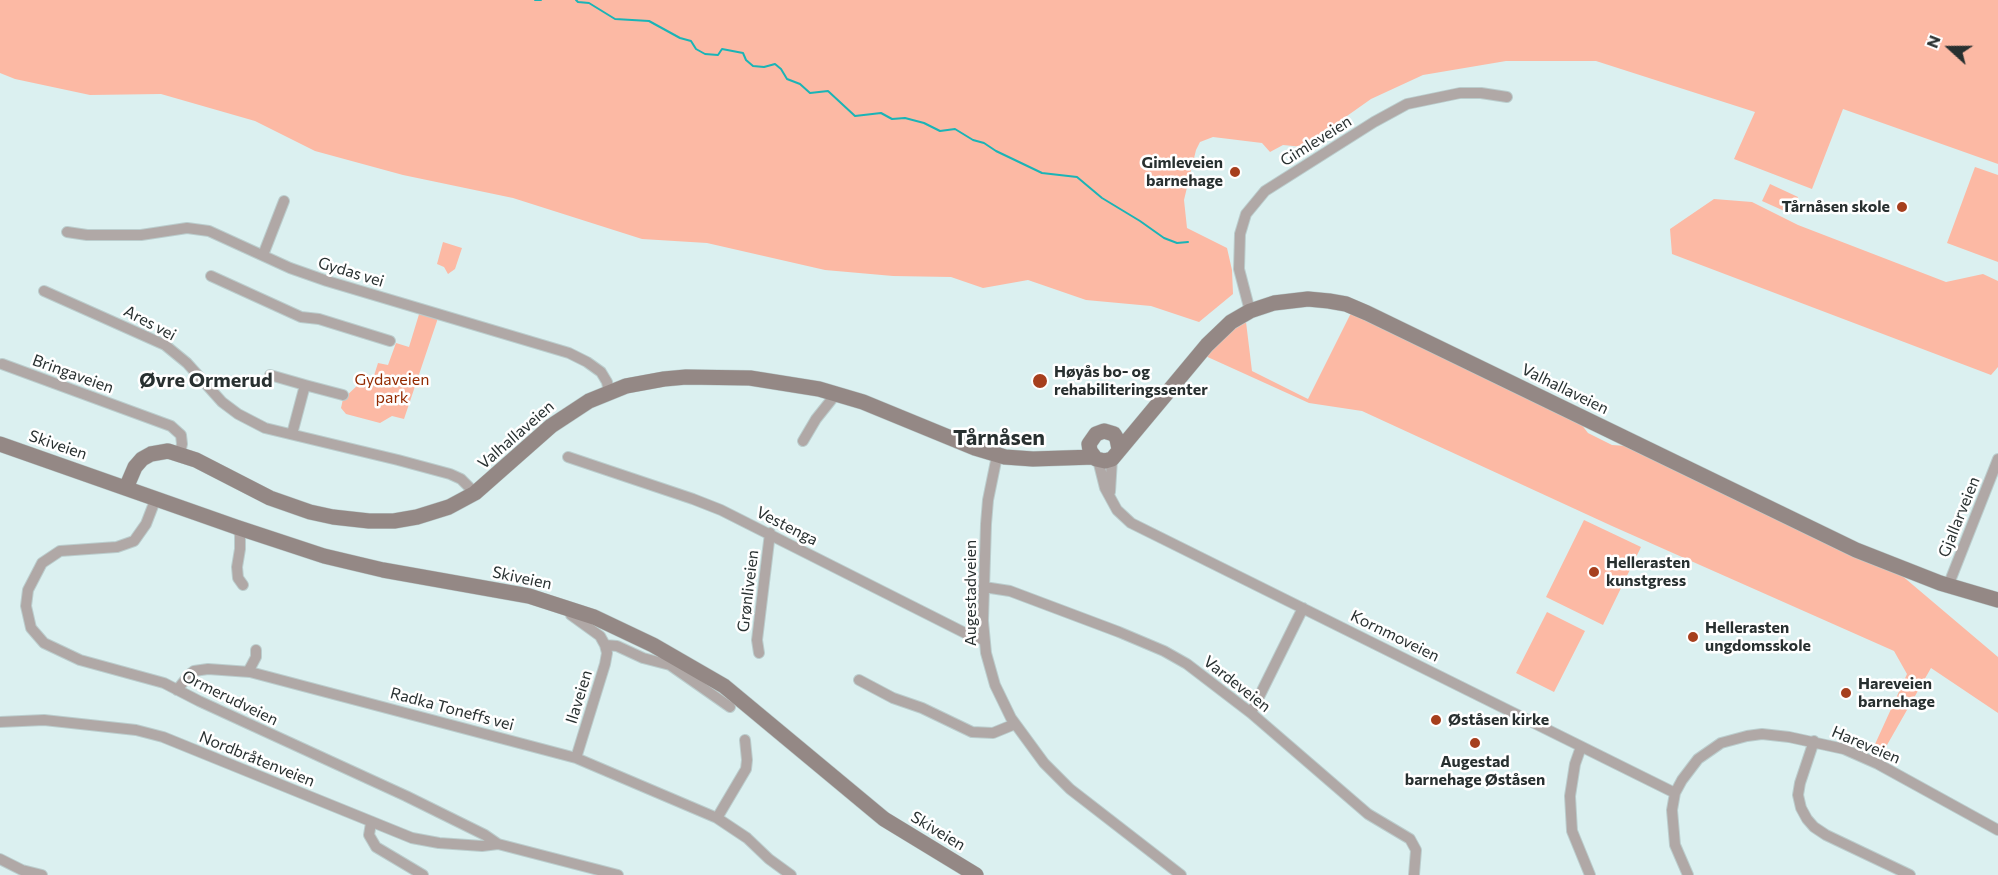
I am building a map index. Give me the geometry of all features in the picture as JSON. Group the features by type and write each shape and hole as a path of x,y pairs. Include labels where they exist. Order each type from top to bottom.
{"street":[{"name":"Gimleveien","path":"1250,311 1239,269 1240,234 1246,214 1266,192 1374,122 1407,104 1460,93 1507,97"},
{"path":"263,255 284,201"},
{"name":"Gydas vei","path":"67,232 87,235 141,235 187,228 209,231 290,268 327,281 569,353 601,372 607,382 609,392"},
{"path":"211,276 301,317 320,319 390,341"},
{"name":"Ares vei","path":"44,291 165,345 187,363 222,402 238,414 265,428 450,474 461,479 476,493"},
{"name":"Valhallaveien","path":"126,488 135,467 146,456 162,451 180,453 270,498 300,509 333,517 369,521 406,519 440,511 476,493 557,422 581,406 609,392 626,386 664,379 707,377 769,380 836,394 863,402 997,456 1033,459 1106,456 1146,417 1214,338 1232,322 1250,311 1275,303 1299,299 1329,301 1354,307 1844,544 1948,586 1998,600"},
{"name":"Bringaveien","path":"2,364 171,426 181,435 180,453"},
{"path":"270,375 343,395"},
{"path":"292,434 304,385"},
{"path":"803,441 816,419 836,394"},
{"name":"Valhallaveien","path":"1058,457 1090,441 1095,434 1109,432 1146,417"},
{"path":"1090,441 1089,448 1106,456 1117,439 1109,432"},
{"name":"Skiveien","path":"0,444 236,527 353,563 529,597 569,608 623,630 724,686 884,819 976,875"},
{"name":"Augestadveien","path":"997,456 987,516 984,587 984,640 990,672 1016,724 1044,763 1070,789 1181,875"},
{"name":"Kornmoveien","path":"1106,456 1103,482 1117,510 1131,523 1676,793"},
{"name":"Vestenga","path":"568,457 693,499 770,533 969,635 984,640"},
{"name":"Gjallarveien","path":"1948,586 1998,459"},
{"name":"Ormerudveien","path":"156,498 146,524 134,541 117,547 60,551 46,560 39,568 28,590 27,614 35,633 50,647 80,660 154,679 406,796 498,844 618,875"},
{"path":"236,527 240,534 238,578 243,585"},
{"name":"Grønliveien","path":"759,652 757,640 770,533"},
{"name":"Vardeveien","path":"984,587 1010,591 1119,632 1164,651 1187,664 1251,713 1368,814 1410,839 1416,850 1414,875"},
{"path":"569,608 571,615 600,636 605,645 617,646 643,658 670,664 692,682 730,707"},
{"path":"1251,713 1303,608"},
{"name":"Ilaveien","path":"576,758 605,664 607,653 605,645"},
{"path":"248,672 256,650"},
{"name":"Radka Toneffs vei","path":"177,690 194,671 208,669 248,672 275,677 576,758 717,818 747,838 769,859 791,875"},
{"path":"859,680 893,698 922,708 972,732 993,733 1016,724"},
{"name":"Nordbråtenveien","path":"0,722 44,720 114,726 163,737 412,838 439,843 482,846 498,844"},
{"name":"Hareveien","path":"1688,875 1675,845 1672,810 1676,793 1698,759 1726,741 1740,737 1761,734 1814,741 1844,749 1878,764 1998,830"},
{"path":"717,818 746,769 745,740"},
{"path":"1814,741 1798,795 1807,819 1826,835 1910,875"},
{"path":"1581,747 1575,764 1570,796 1572,831 1590,875"},
{"path":"371,823 369,835 376,847 423,875"},
{"path":"0,859 22,870 42,875"}],"green space":[{"path":"0,0 1998,0 1998,164 1843,109 1812,189 1734,159 1755,112 1596,61 1506,61 1423,75 1371,99 1303,147 1283,145 1270,152 1262,143 1213,137 1200,142 1184,200 1187,228 1227,248 1232,270 1233,294 1199,322 1151,306 1086,300 1028,280 983,288 951,277 893,276 825,270 707,243 642,239 513,198 403,175 315,151 255,121 161,94 90,95 15,79 0,73"},
{"path":"1975,167 1998,175 1998,262 1947,243"},
{"path":"1770,184 1798,197 1791,214 1762,201"},
{"path":"1714,199 1752,202 1798,225 1946,282 1983,274 1998,281 1998,367 1991,375 1672,254 1670,229"},
{"path":"443,242 462,248 455,269 448,274 444,267 437,264"},
{"name":"Gydaveien park","path":"420,311 438,318 404,419 392,416 380,423 346,414 341,408 343,399 360,383 371,385 378,363 388,365 396,343 409,347"},
{"path":"1351,313 1581,424 1588,433 1612,445 1627,446 1900,574 1998,657 1998,713 1931,668 1879,759 1871,753 1907,674 1894,651 1612,526 1362,411 1309,403 1201,354 1221,337 1246,322 1252,371 1308,399"},
{"name":"Hellerasten kunstgress","path":"1584,520 1641,547 1603,625 1546,597"},
{"path":"1547,612 1585,631 1554,692 1516,673"}],"waterway":[{"path":"535,0 541,0"},
{"path":"576,0 589,3 615,19 649,21 680,38 691,41 696,49 705,54 718,55 722,49 743,53 746,60 753,66 764,67 775,64 787,79 800,84 810,93 828,91 855,116 881,113 892,119 905,118 924,123 940,131 955,129 1042,173 1077,177 1102,198 1164,238 1177,243 1188,242"}],"place":[{"name":"Gimleveien barnehage","path":"1235,172"},
{"name":"Tårnåsen skole","path":"1902,207"},
{"name":"Høyås bo- og rehabiliteringssenter","path":"1040,381"},
{"name":"Hellerasten kunstgress","path":"1594,572"},
{"name":"Hellerasten ungdomsskole","path":"1693,637"},
{"name":"Hareveien barnehage","path":"1846,693"},
{"name":"Øståsen kirke","path":"1436,720"},
{"name":"Augestad barnehage Øståsen","path":"1475,743"}],"district":[{"name":"Øvre Ormerud","path":"206,380"},
{"name":"Tårnåsen","path":"999,438"}]}
